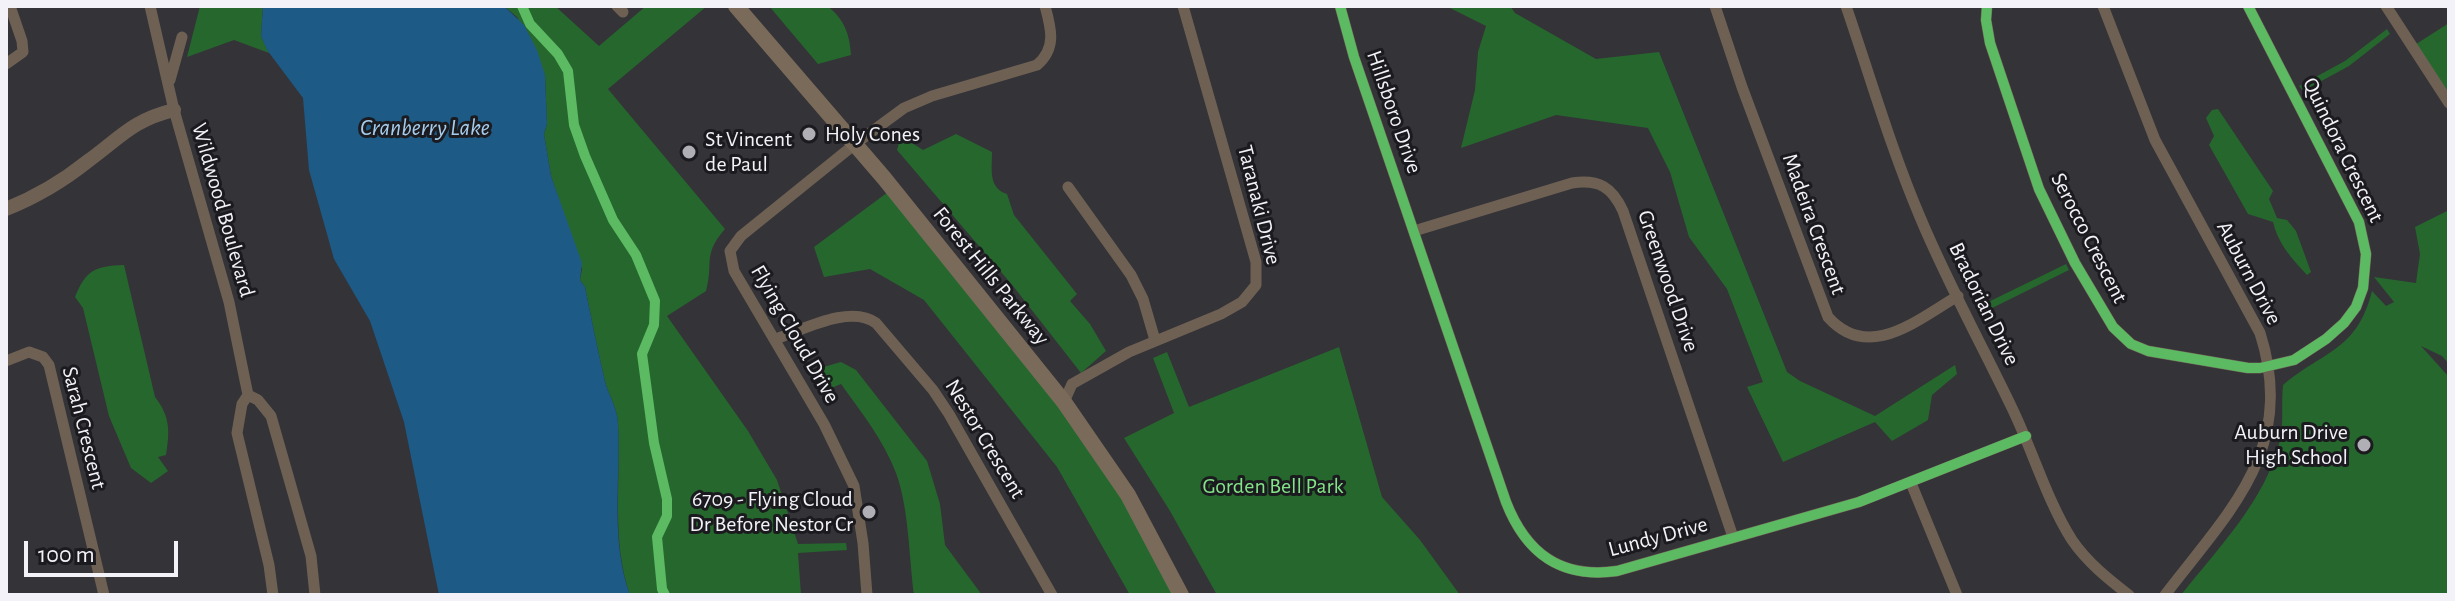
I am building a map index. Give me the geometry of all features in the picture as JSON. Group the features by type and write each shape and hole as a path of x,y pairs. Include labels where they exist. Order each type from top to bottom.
{"main road":[{"name":"Forest Hills Parkway","path":"736,6 855,144 1064,402 1128,495 1181,595"}],"street":[{"path":"6,64 23,52 10,6"},
{"path":"150,6 169,81"},
{"path":"855,144 915,102 1037,65 1046,56 1051,44 1052,33 1045,6"},
{"name":"Taranaki Drive","path":"1064,402 1072,384 1155,340 1221,314 1242,302 1252,291 1257,277 1252,247 1183,6"},
{"name":"Hillsboro Drive","path":"1340,6 1354,57 1414,231"},
{"name":"Madeira Crescent","path":"1715,6 1747,102 1828,317 1844,329 1876,338 1890,335 1958,296"},
{"name":"Bradorian Drive","path":"1846,6 1919,214 1941,266 2026,436 2073,541 2107,578 2129,595"},
{"name":"Serocco Crescent","path":"1987,6 1990,43 2039,189 2075,263 2113,327 2131,344 2148,351 2248,368 2270,366"},
{"name":"Auburn Drive","path":"2103,6 2155,140 2260,333 2270,366 2271,415 2259,458 2234,505 2165,595"},
{"name":"Quindora Crescent","path":"2248,6 2359,222 2366,254 2363,288 2356,307 2344,323 2301,356 2270,366"},
{"path":"2386,6 2449,103"},
{"name":"Wildwood Boulevard","path":"182,37 169,81 174,110 229,302 248,395 242,404 237,433 269,565 273,595"},
{"path":"6,209 64,179 139,122 174,110"},
{"name":"Flying Cloud Drive","path":"855,144 741,236 730,251 734,271 837,448 854,486 867,595"},
{"name":"Greenwood Drive","path":"1414,231 1572,183 1596,182 1612,191 1623,211 1733,537"},
{"path":"1068,187 1131,275 1143,299 1155,340"},
{"name":"Lundy Drive","path":"1414,231 1506,502 1518,528 1543,557 1572,569 1602,573 1859,502 2026,436"},
{"name":"Nestor Crescent","path":"775,339 849,315 863,316 876,323 933,390 949,414 1052,595"},
{"name":"Sarah Crescent","path":"6,361 29,352 43,357 49,365 104,595"},
{"name":"Wildwood Boulevard","path":"248,395 258,400 271,416 311,556 315,595"},
{"path":"1911,483 1957,595"}],"green space":[{"path":"200,6 263,6 261,36 269,53 234,40 187,57"},
{"path":"504,6 555,6 599,46 646,6 707,6 608,89 725,229 713,246 706,291 667,316 748,431 777,480 798,544 846,543 847,550 798,553 801,595 630,595 619,532 618,418 605,383 585,287 580,280 582,269 551,176 544,134 547,124 545,75 517,17"},
{"path":"769,6 827,6 845,28 851,55 818,64"},
{"path":"1446,6 1510,6 1515,13 1596,59 1659,52 1787,372 1875,416 1955,365 1957,374 1932,395 1928,420 1892,441 1875,422 1783,462 1747,387 1763,382 1727,289 1689,237 1670,172 1648,128 1556,115 1461,148 1475,90 1478,52 1486,26"},
{"path":"2449,23 2449,98 2413,46"},
{"path":"2387,29 2390,34 2349,66 2303,91 2299,86 2345,61"},
{"path":"2218,109 2273,191 2269,199 2277,218 2287,220 2296,231 2311,272 2307,275 2282,244 2273,222 2248,214 2209,145 2214,136 2206,118 2212,110"},
{"path":"956,134 992,152 994,183 1007,194 1014,215 1077,294 1070,301 1090,324 1106,351 1081,373 1013,286 897,150 901,136 923,150"},
{"path":"888,192 1021,354 1114,480 1179,595 1130,595 1057,467 924,300 870,269 824,277 814,247"},
{"name":"Auburn Drive High School","path":"2449,210 2449,364 2442,356 2421,346 2449,377 2449,595 2181,595 2225,541 2264,483 2280,440 2283,385 2348,338 2366,311 2372,291 2386,306 2394,302 2374,277 2416,283 2420,254 2415,227"},
{"path":"2066,264 2069,270 1980,314 1976,308"},
{"path":"124,265 155,397 168,424 166,455 158,457 168,471 151,483 131,468 109,416 83,308 75,297 83,281 93,271"},
{"name":"Gorden Bell Park","path":"1339,347 1382,497 1420,540 1460,595 1217,595 1124,438 1174,413 1153,358 1167,352 1189,407"},
{"path":"841,362 856,370 927,461 940,504 945,545 982,595 914,595 904,502 891,461 841,384 822,392 813,370"}],"water":[{"name":"Cranberry Lake","path":"263,6 504,6 524,25 545,75 547,124 544,134 551,176 582,263 580,280 585,287 605,383 618,418 618,532 630,595 439,595 404,422 370,321 334,259 309,170 303,98 267,50 261,36"}],"cycle path":[{"path":"522,6 530,24 558,54 568,71 574,125 585,156 613,220 636,255 655,301 654,325 642,354 654,443 667,499 667,516 657,537 665,595"},
{"path":"1340,6 1354,57 1506,502 1524,535 1548,559 1578,571 1617,571 1859,502 2026,436"},
{"path":"1987,6 1990,43 2039,189 2075,263 2113,327 2131,344 2148,351 2260,368 2294,360 2344,323 2356,307 2363,288 2366,254 2359,222 2248,6"}],"place":[{"name":"Holy Cones","path":"809,134"},
{"name":"St Vincent de Paul","path":"689,152"},
{"name":"Auburn Drive High School","path":"2364,445"},
{"name":"6709 - Flying Cloud Dr Before Nestor Cr","path":"869,512"}]}
